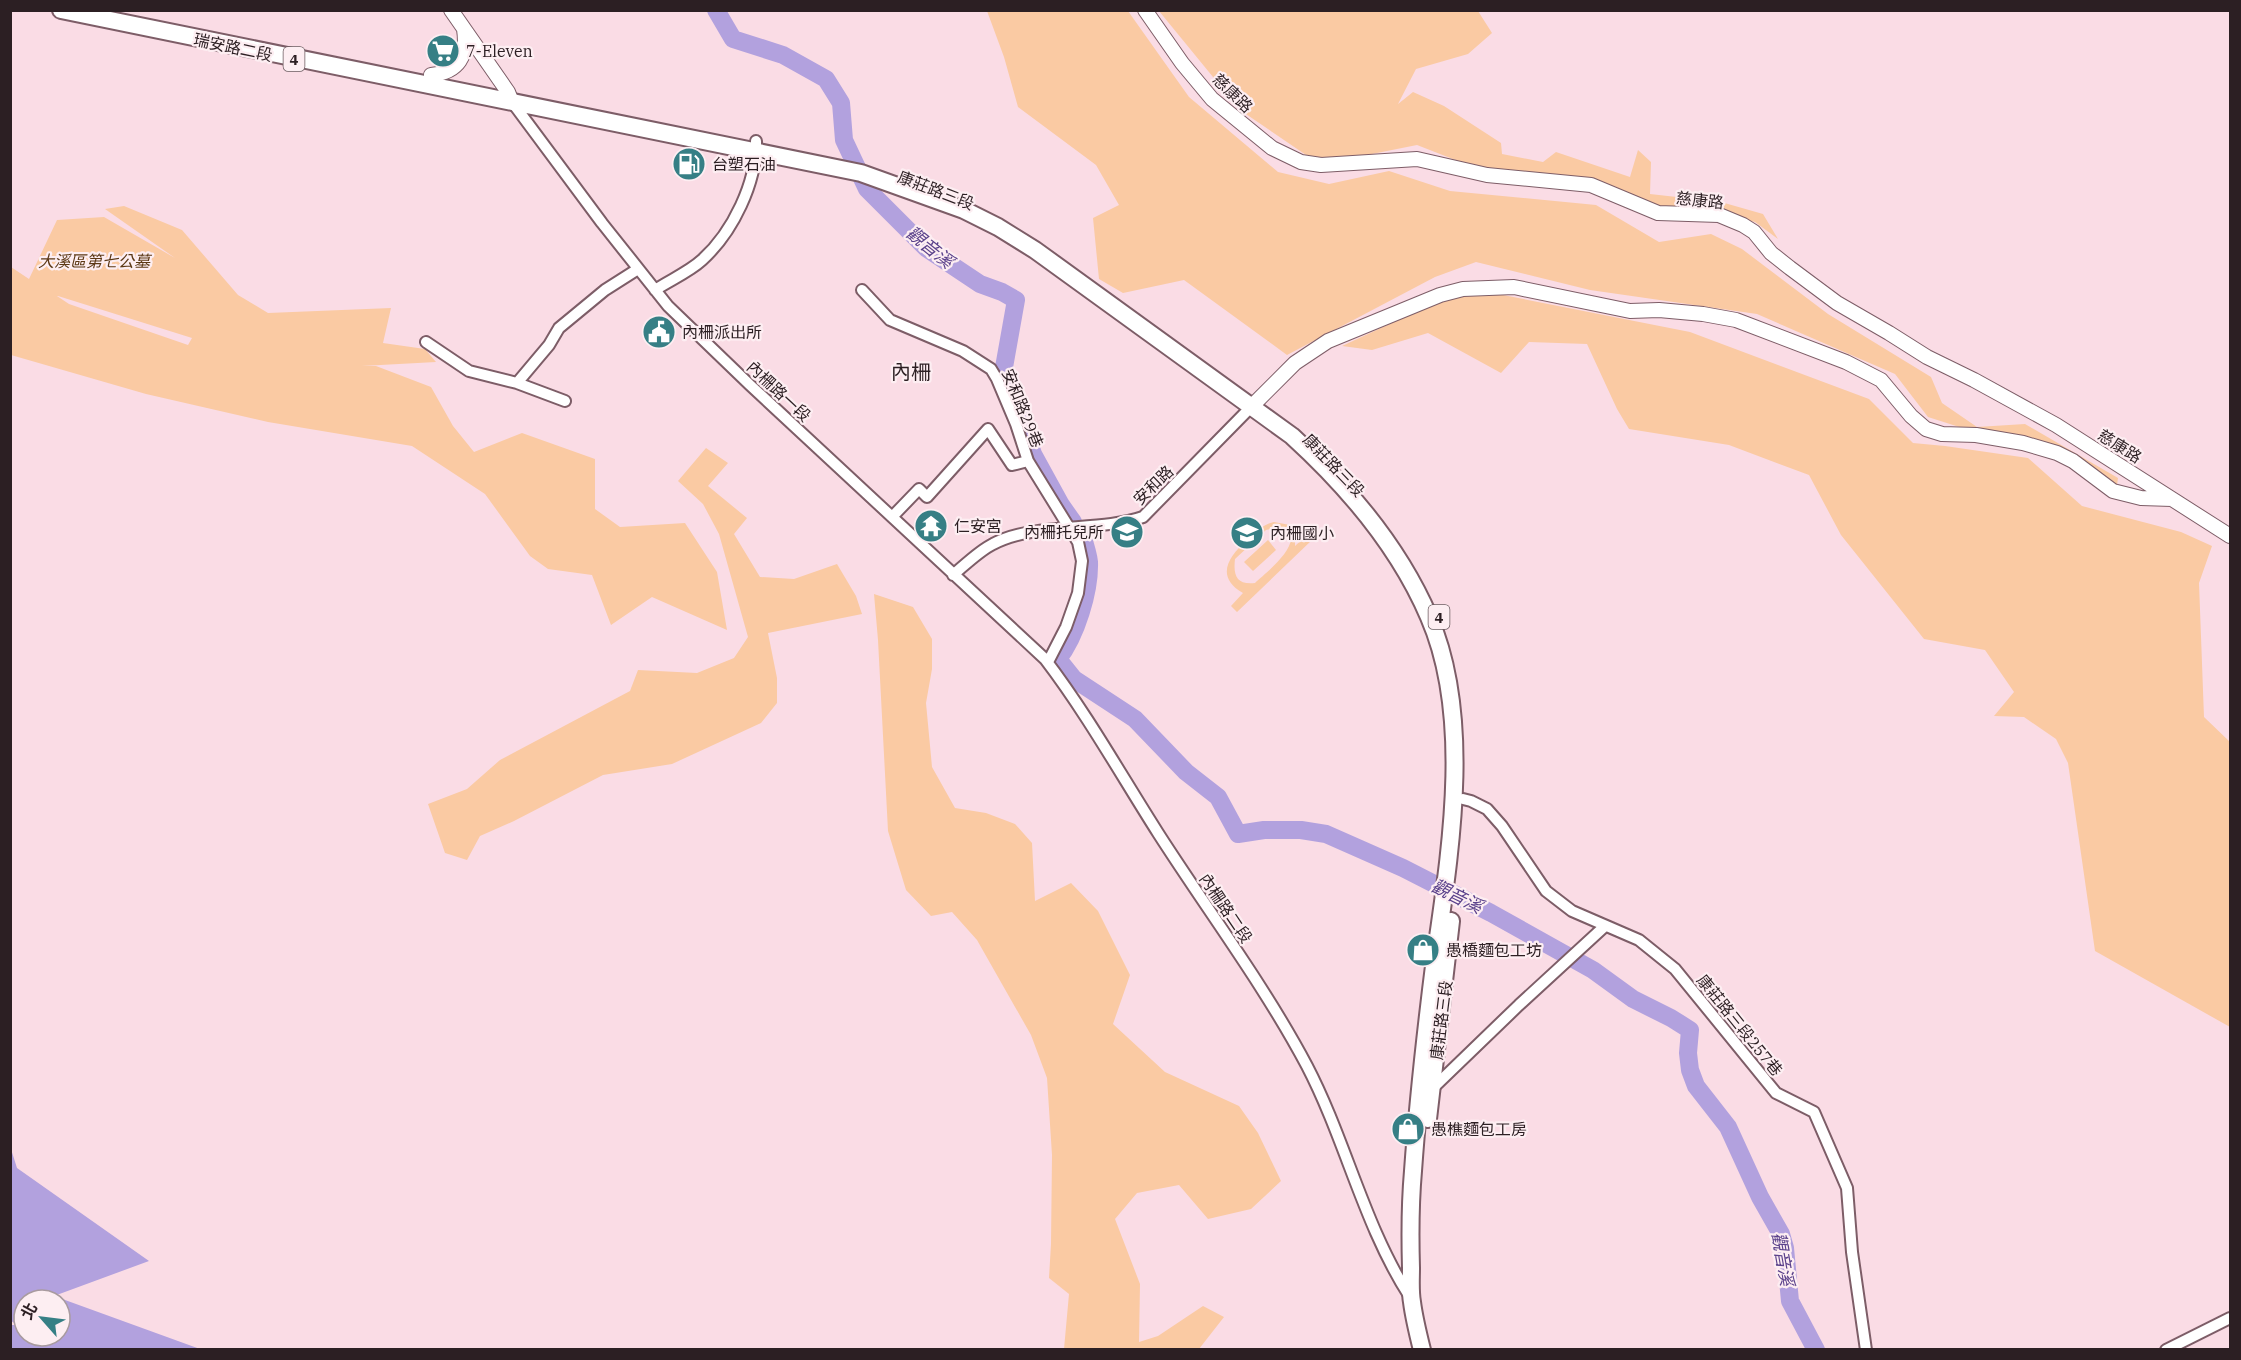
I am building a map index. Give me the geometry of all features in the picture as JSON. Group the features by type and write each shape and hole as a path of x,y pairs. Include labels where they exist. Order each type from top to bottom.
{"main road":[{"name":"瑞安路二段","path":"108,10 432,75"},
{"name":"瑞安路二段","path":"72,12 212,43 510,97"},
{"name":"4","path":"432,75 510,97"},
{"name":"康莊路三段","path":"510,97 838,163 873,172 964,210 998,227 1035,250 1255,403 1307,436 1347,474 1381,516 1423,581 1450,647 1462,716 1463,799 1433,1088 1423,1161 1418,1263 1429,1350"},
{"name":"康莊路三段","path":"1255,403 1317,459 1371,519 1389,545 1430,618 1447,680 1455,752 1454,797 1415,1139 1409,1229 1412,1300 1422,1350"}],"street":[{"path":"451,10 510,97"},
{"name":"慈康路","path":"1145,10 1182,63 1212,99 1272,148 1301,162 1321,165 1417,159 1487,175 1591,185 1658,213 1719,215 1727,218 1754,232 1771,253 1837,303 1927,357 1974,380 2056,426 2230,536"},
{"path":"432,75 445,74 457,66 464,54 466,41 464,29"},
{"name":"內柵路一段","path":"510,97 668,306 953,575"},
{"path":"655,290 702,260 732,224 751,183 756,146"},
{"path":"517,383 549,345 559,328 605,290 638,268"},
{"path":"1255,403 1295,363 1328,341 1440,295 1463,289 1514,287 1630,310 1703,314 1736,320 1846,362 1881,380 1911,416 1926,429 1942,434 1976,435 2023,443 2057,453 2073,461 2113,491 2140,498 2172,499"},
{"name":"安和路29巷","path":"862,290 890,320 963,351 991,369 1004,394 1028,461 1078,542 1082,561 1078,593 1066,627 1048,662"},
{"path":"426,342 469,371 517,383 564,401"},
{"name":"安和路","path":"953,575 993,543 1012,537 1128,522 1143,517 1255,403"},
{"path":"892,517 918,489 927,497 988,429 1012,465 1028,461"},
{"name":"內柵路二段","path":"953,575 1048,662 1064,682 1158,833 1271,1004 1308,1067 1392,1270 1412,1300"},
{"name":"康莊路三段257巷","path":"1463,799 1487,809 1502,826 1546,891 1572,911 1639,940 1675,969 1776,1093 1814,1112 1847,1188 1852,1252 1866,1350"},
{"path":"1433,1088 1511,1012 1605,926"},
{"path":"2166,1350 2230,1318"}],"green space":[{"path":"987,11 1128,11 1189,97 1278,172 1329,184 1389,171 1450,191 1596,205 1659,242 1711,234 1742,249 1828,314 1931,377 1942,403 1977,427 2025,424 2118,478 2117,485 2104,481 2070,455 1978,433 1928,417 1895,374 1757,314 1590,290 1476,262 1435,277 1287,355 1184,280 1123,293 1099,279 1093,218 1119,205 1096,165 1018,107 1004,57"},
{"path":"1159,11 1478,11 1492,33 1468,54 1416,69 1398,104 1413,92 1444,106 1501,143 1502,154 1543,162 1556,152 1630,177 1638,150 1651,162 1650,194 1721,202 1763,214 1778,239 1755,222 1695,208 1661,211 1614,186 1481,170 1417,145 1347,159 1309,157 1240,110"},
{"name":"大溪區第七公墓","path":"124,206 182,230 238,295 268,313 391,308 383,343 425,349 436,362 362,366 376,366 431,387 453,426 474,452 522,433 595,459 595,509 620,527 685,523 717,572 727,630 652,597 611,625 592,575 548,569 530,556 485,494 412,446 268,422 146,394 11,355 11,267 29,279 57,220 104,217 175,258 105,209","holes":["57,296 192,338 188,345 69,304"]},
{"path":"1488,292 1690,332 1869,399 1913,443 2028,458 2082,506 2181,532 2212,546 2199,583 2204,717 2230,742 2230,1027 2095,951 2068,763 2056,739 2024,717 1994,716 2014,692 1985,650 1924,639 1841,535 1809,475 1729,445 1629,429 1617,409 1587,344 1529,342 1501,373 1428,333 1372,350 1342,346 1448,297"},
{"path":"706,448 728,463 708,486 747,518 734,534 760,577 794,579 837,564 856,596 862,614 768,633 777,678 777,703 761,723 672,764 603,775 480,836 467,860 445,853 428,804 467,789 500,760 630,691 638,670 697,673 734,658 748,637 719,534 703,504 678,481"},
{"path":"1270,523 1290,525 1295,531 1295,546 1307,535 1312,540 1237,612 1231,606 1243,593 1229,580 1227,567 1234,553 1259,529","holes":["1275,528 1286,532 1290,538 1289,545 1269,571 1255,583 1240,581 1236,575 1235,559 1266,530"]},
{"path":"1268,540 1276,550 1253,571 1244,562"},
{"path":"874,594 913,607 932,639 932,669 926,703 932,767 955,808 986,813 1015,824 1032,843 1035,901 1071,883 1098,911 1130,975 1113,1024 1165,1072 1239,1106 1258,1133 1281,1181 1251,1209 1208,1219 1179,1185 1137,1193 1115,1219 1140,1284 1139,1342 1158,1336 1203,1306 1224,1317 1199,1349 1064,1349 1069,1294 1049,1278 1052,1155 1047,1078 1031,1035 977,940 952,912 931,916 906,890 888,831"}],"shaded area":[{"path":"10,1146 17,1168 149,1261 72,1289 12,1288 12,1321 10,1320"},
{"path":"72,1303 200,1349 11,1349 11,1325 12,1348 72,1348"}],"waterway":[{"name":"觀音溪","path":"716,10 733,39 783,55 826,79 841,103 844,140 867,189 926,248 980,284 1016,300 1003,373 1033,454 1073,522"},
{"name":"觀音溪","path":"1082,535 1089,562 1087,586 1076,626 1058,659 1074,679 1135,719 1186,772 1218,797 1238,834 1264,830 1301,830 1326,834 1403,868 1491,913 1593,970 1633,999 1690,1030 1688,1053 1690,1070 1696,1086 1728,1127 1760,1197 1781,1234 1785,1248 1790,1301 1816,1350"}],"place":[{"name":"7-Eleven","path":"443,51"},
{"name":"台塑石油","path":"689,164"},
{"name":"內柵派出所","path":"659,332"},
{"name":"仁安宮","path":"931,526"},
{"name":"內柵托兒所","path":"1127,532"},
{"name":"內柵國小","path":"1247,533"},
{"name":"愚橋麵包工坊","path":"1423,950"},
{"name":"愚樵麵包工房","path":"1408,1129"}],"district":[{"name":"內柵","path":"911,371"}]}
